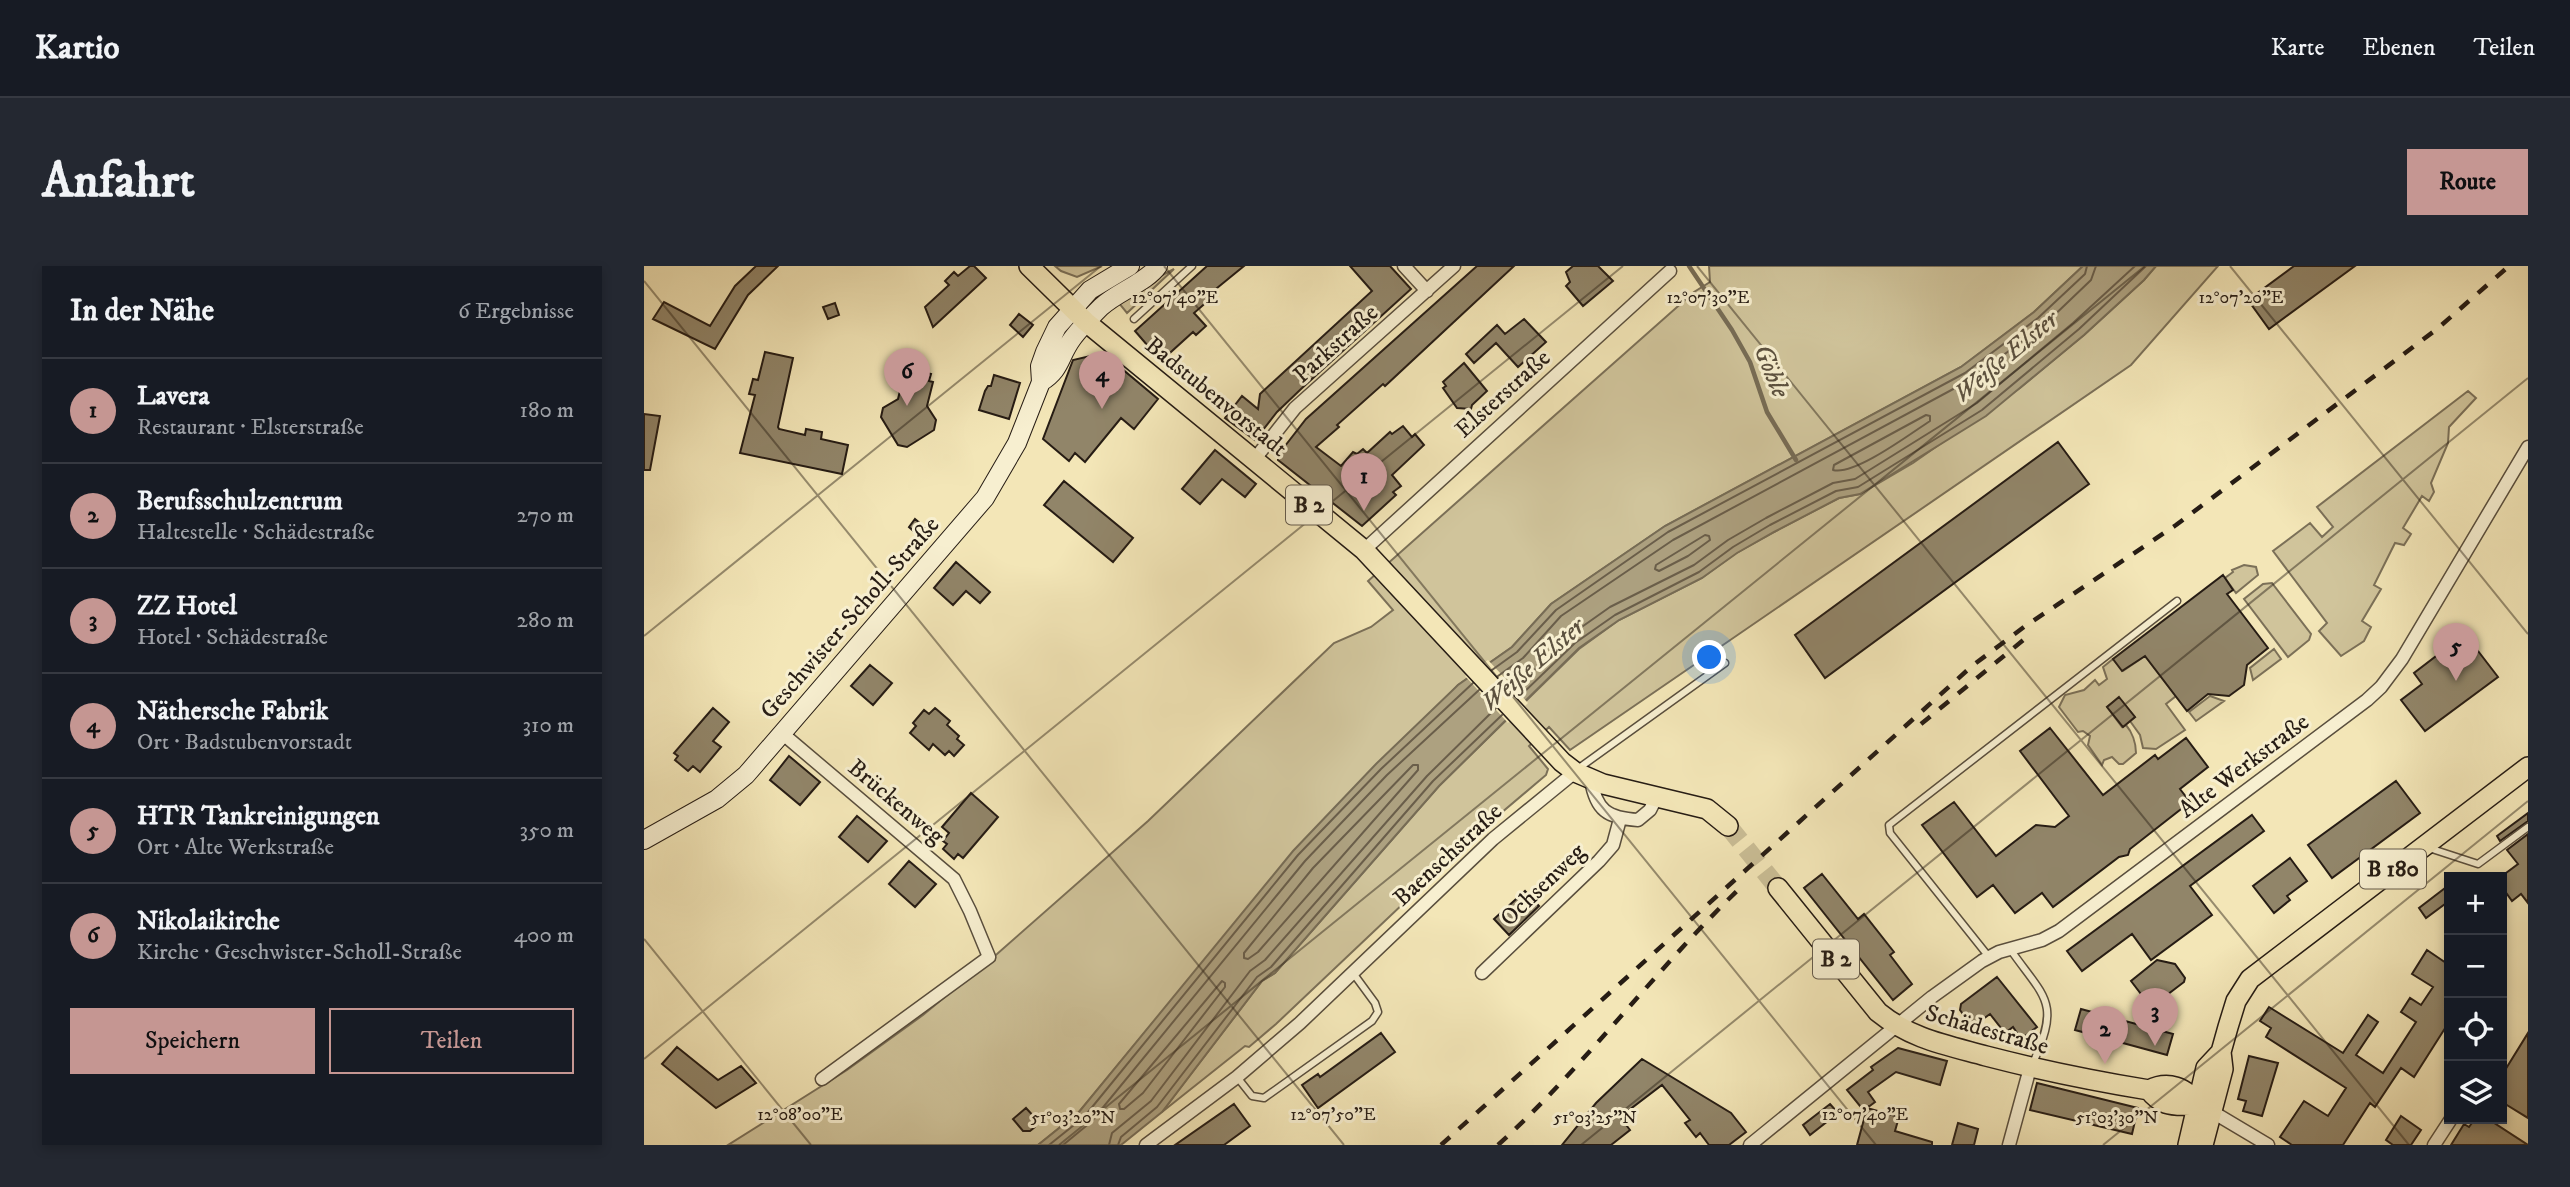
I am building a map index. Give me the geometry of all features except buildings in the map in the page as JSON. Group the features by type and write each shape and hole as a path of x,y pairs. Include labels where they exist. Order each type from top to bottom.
{"main road":[{"name":"Badstubenvorstadt","path":"1029,266 1079,315 1364,550 1548,747 1583,776"},
{"name":"B 180","path":"2204,1108 2206,1068 2221,1052 2236,1001 2250,979 2528,767"},
{"name":"B 2","path":"1583,776 1707,809 1728,826"},
{"name":"Schädestraße","path":"1778,888 1878,1012 1896,1027 1930,1041 2030,1068 2149,1090 2159,1085 2183,1089 2204,1108"},
{"path":"2188,1145 2204,1108"},
{"path":"2203,1145 2204,1108"}],"street":[{"path":"1079,315 1096,285 1130,266"},
{"path":"1079,315 1104,305 1152,274 1158,266"},
{"path":"1404,266 1427,291"},
{"name":"Parkstraße","path":"1254,460 1295,408 1454,266"},
{"name":"Elsterstraße","path":"1364,550 1670,271"},
{"name":"Geschwister-Scholl-Straße","path":"644,840 718,799 746,775 985,498 1017,443 1041,382 1040,366 1045,352 1058,327 1079,315"},
{"name":"Alte Werkstraße","path":"1896,1027 1941,990 1989,957 2042,940 2059,931 2381,687 2402,659 2528,447"},
{"name":"Brückenweg","path":"783,734 954,879 989,957 822,1079"},
{"path":"1583,776 1595,801 1608,814 1620,819 1638,820 1650,810 1657,796"},
{"name":"Baenschstraße","path":"1146,1145 1237,1077 1300,1023 1493,839 1583,776"},
{"name":"Ochsenweg","path":"1482,973 1614,845 1620,819"},
{"name":"Schädestraße","path":"1750,1145 1896,1027"},
{"path":"2009,1145 2030,1068"},
{"path":"2204,1108 2268,1145"},
{"path":"2434,1145 2448,1124"}],"lane":[{"path":"1134,319 1192,266"},
{"path":"1989,957 1889,833 1889,825 2177,601"},
{"path":"1583,776 1618,738 1725,663"},
{"path":"2424,845 2437,852 2478,864 2528,827"},
{"path":"2010,949 2049,1007 2047,1028 2030,1068"},
{"path":"1237,1077 1252,1096 1264,1098 1372,1021 1378,1012 1375,1003 1353,973"}],"shaded area":[{"path":"1055,266 1102,266 1077,277"},
{"path":"1709,266 2083,266 2034,312 1961,367 1665,526 1551,604 1512,647 1458,685 1224,937 1079,1112 1038,1145 728,1145 847,1070 923,1015 997,954 1148,821 1334,643 1371,627 1393,610 1368,581 1694,292 1710,282"},
{"path":"2156,266 2218,266 2131,365 1570,750 1549,727 1529,746 1548,769 1546,775 1481,830 1276,1024 1162,1112 1262,981 1275,973 1439,786 1579,649 1619,620 1702,578 1736,553 1839,498 1860,494 1913,463 2020,388 2084,335"},
{"path":"1174,269 1127,313 1118,302 1130,292"},
{"path":"2468,391 2476,398 2449,427 2448,443 2431,483 2434,492 2429,501 2422,496 2403,528 2411,534 2404,545 2395,543 2374,585 2381,589 2362,621 2371,627 2364,641 2341,656 2319,631 2327,623 2273,551 2310,523 2322,537 2333,527 2317,507"},
{"path":"2244,565 2256,567 2258,575 2236,593 2225,578 2232,570"},
{"path":"2272,583 2311,634 2309,640 2288,657 2244,599 2263,584"},
{"path":"2274,649 2281,659 2253,680 2250,668"},
{"path":"2145,656 2176,696 2166,704 2185,730 2156,749 2143,748 2140,735 2130,721 2135,717 2119,698 2107,707 2122,727 2126,725 2132,734 2136,753 2123,764 2119,764 2112,757 2104,760 2102,765 2088,745 2090,736 2083,731 2078,732 2059,707 2065,695 2084,690 2095,680 2099,685 2107,679 2103,667 2113,659 2123,671"},
{"path":"2210,696 2224,701 2196,721 2189,712"}],"water":[{"name":"Weiße Elster","path":"2083,266 2156,266 2084,335 1986,416 1860,494 1839,498 1774,532 1737,553 1702,578 1619,620 1579,648 1439,786 1275,973 1262,981 1162,1112 1121,1145 1038,1145 1079,1112 1293,851 1376,764 1458,685 1512,647 1551,604 1665,526 1961,367 2034,312"}],"pier":[{"path":"1488,660 1528,703 1508,723 1465,676"}],"waterway":[{"name":"Göhle","path":"1689,266 1750,362 1767,412 1796,460"}],"tunnel":[{"path":"1728,826 1778,888"}],"railway":[{"path":"1441,1145 1972,666 2024,627 2176,525 2437,329 2509,266"},
{"path":"1921,724 2027,637"},
{"path":"1498,1145 1561,1083 1740,888"}],"place":[{"name":"Nikolaikirche","path":"907,406"},
{"name":"Näthersche Fabrik","path":"1102,409"},
{"name":"Lavera","path":"1364,511"},
{"name":"HTR Tankreinigungen","path":"2456,681"},
{"name":"ZZ Hotel","path":"2155,1046"},
{"name":"Berufsschulzentrum","path":"2105,1064"}]}
